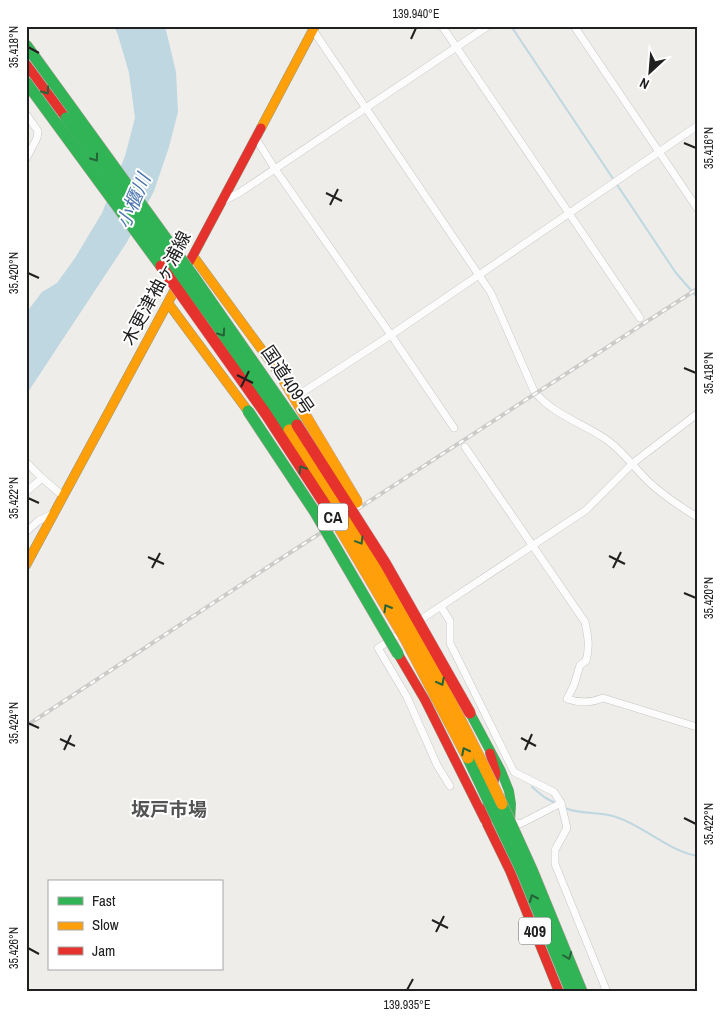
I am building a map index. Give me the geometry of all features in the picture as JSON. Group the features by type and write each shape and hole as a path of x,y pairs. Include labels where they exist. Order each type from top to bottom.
{"main road":[{"name":"木更津袖ヶ浦線","path":"26,565 314,28"},
{"name":"国道409号","path":"26,45 249,354 356,515 429,638 501,771 509,791 508,855 510,871"},
{"name":"CA","path":"26,64 243,362 349,521 457,711 492,781 552,914 582,992"},
{"name":"CA","path":"26,82 234,368 297,460 355,552 411,648 482,786 542,918 571,992"},
{"path":"193,256 284,380 407,585 429,638"},
{"path":"168,302 248,411 315,512 425,700 487,824"},
{"name":"国道409号","path":"490,753 496,774 486,806 487,824 510,871 559,992"}],"street":[{"path":"442,26 640,318"},
{"path":"221,202 239,193 488,26"},
{"path":"574,26 697,208"},
{"path":"314,28 491,292 530,383 539,398 571,421 606,439 633,463 650,483 697,517"},
{"path":"26,114 38,131 37,138 26,159"},
{"path":"300,394 391,335 697,126"},
{"path":"255,137 454,428"},
{"path":"450,786 437,765 407,697 378,648 586,510 633,463 697,414"},
{"path":"465,447 585,622 589,642 588,655 586,662 580,665 574,685 567,699 583,702 596,701 603,698 697,727"},
{"path":"28,464 63,496"},
{"path":"26,492 42,478"},
{"path":"26,532 38,521 54,513"},
{"path":"441,607 450,621 450,644 514,772 554,792 561,803 567,828 555,850 555,864 607,992"},
{"path":"510,819 520,824 561,803"}],"water":[{"name":"小櫃川","path":"114,26 165,26 176,72 178,112 169,147 154,191 127,242 26,395 26,313 42,292 57,283 75,258 102,213 125,156 135,118 129,73"}],"waterway":[{"path":"511,26 676,273 697,297"},
{"path":"532,787 544,797 557,804"},
{"path":"565,808 577,812 616,817 676,849 697,856"}],"railway":[{"path":"26,726 697,289"}],"traffic: fast":[{"path":"26,45 194,277 297,425"},
{"path":"26,82 161,266"},
{"path":"66,118 211,317 289,430"},
{"path":"248,411 315,512 398,654"},
{"path":"470,713 501,771 509,791 511,804 510,823"},
{"path":"468,758 522,872 571,992"},
{"path":"502,804 532,870 582,992"}],"traffic: slow":[{"path":"261,128 315,26"},
{"path":"193,256 284,380"},
{"path":"26,565 178,284"},
{"path":"168,303 248,411"},
{"path":"284,380 357,502"},
{"path":"289,430 319,475 402,613 454,707 502,804"},
{"path":"332,515 406,640 468,758"}],"traffic: jam":[{"path":"26,64 66,118"},
{"path":"190,261 261,128"},
{"path":"161,266 266,414 332,515"},
{"path":"297,425 385,563 470,713"},
{"path":"398,654 425,700 485,820"},
{"path":"490,753 496,773 487,806 487,824 510,871 559,992"}],"district":[{"name":"坂戸市場","path":"169,809"}]}
